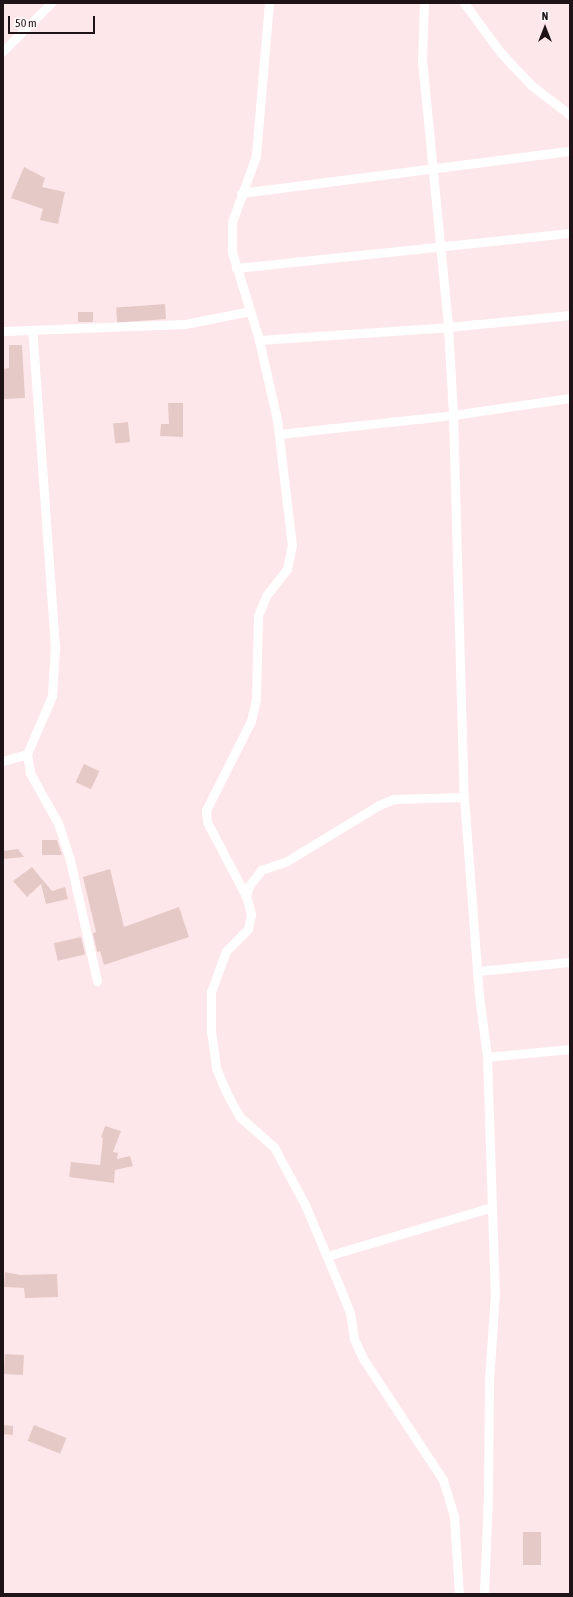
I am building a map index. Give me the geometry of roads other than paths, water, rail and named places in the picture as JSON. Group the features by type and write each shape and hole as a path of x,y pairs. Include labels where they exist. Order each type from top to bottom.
{"street":[{"path":"3,51 51,3"},
{"path":"269,3 256,156 241,193 232,222 232,252 259,340 279,434 291,551 287,569 266,596 258,616 256,699 251,721 206,810 207,822 246,896 251,914 248,928 226,951 211,992 211,1031 216,1068 240,1117 274,1147 306,1207 350,1313 354,1339 364,1360 443,1480 454,1517 459,1594"},
{"path":"424,3 422,60 448,327 454,416 464,797 478,971 487,1057 495,1293 489,1380 488,1495 484,1594"},
{"path":"464,3 501,53 530,85 570,115"},
{"path":"241,193 432,167 570,151"},
{"path":"236,268 440,248 570,233"},
{"path":"3,331 185,324 250,311"},
{"path":"259,340 448,327 570,315"},
{"path":"32,330 55,647 52,696 27,754 30,773 58,823 70,860 97,981"},
{"path":"279,434 454,416 570,398"},
{"path":"3,760 27,754"},
{"path":"246,896 249,886 262,870 287,861 379,805 394,799 464,797"},
{"path":"478,971 570,962"},
{"path":"487,1057 570,1049"},
{"path":"327,1256 492,1207"}]}
